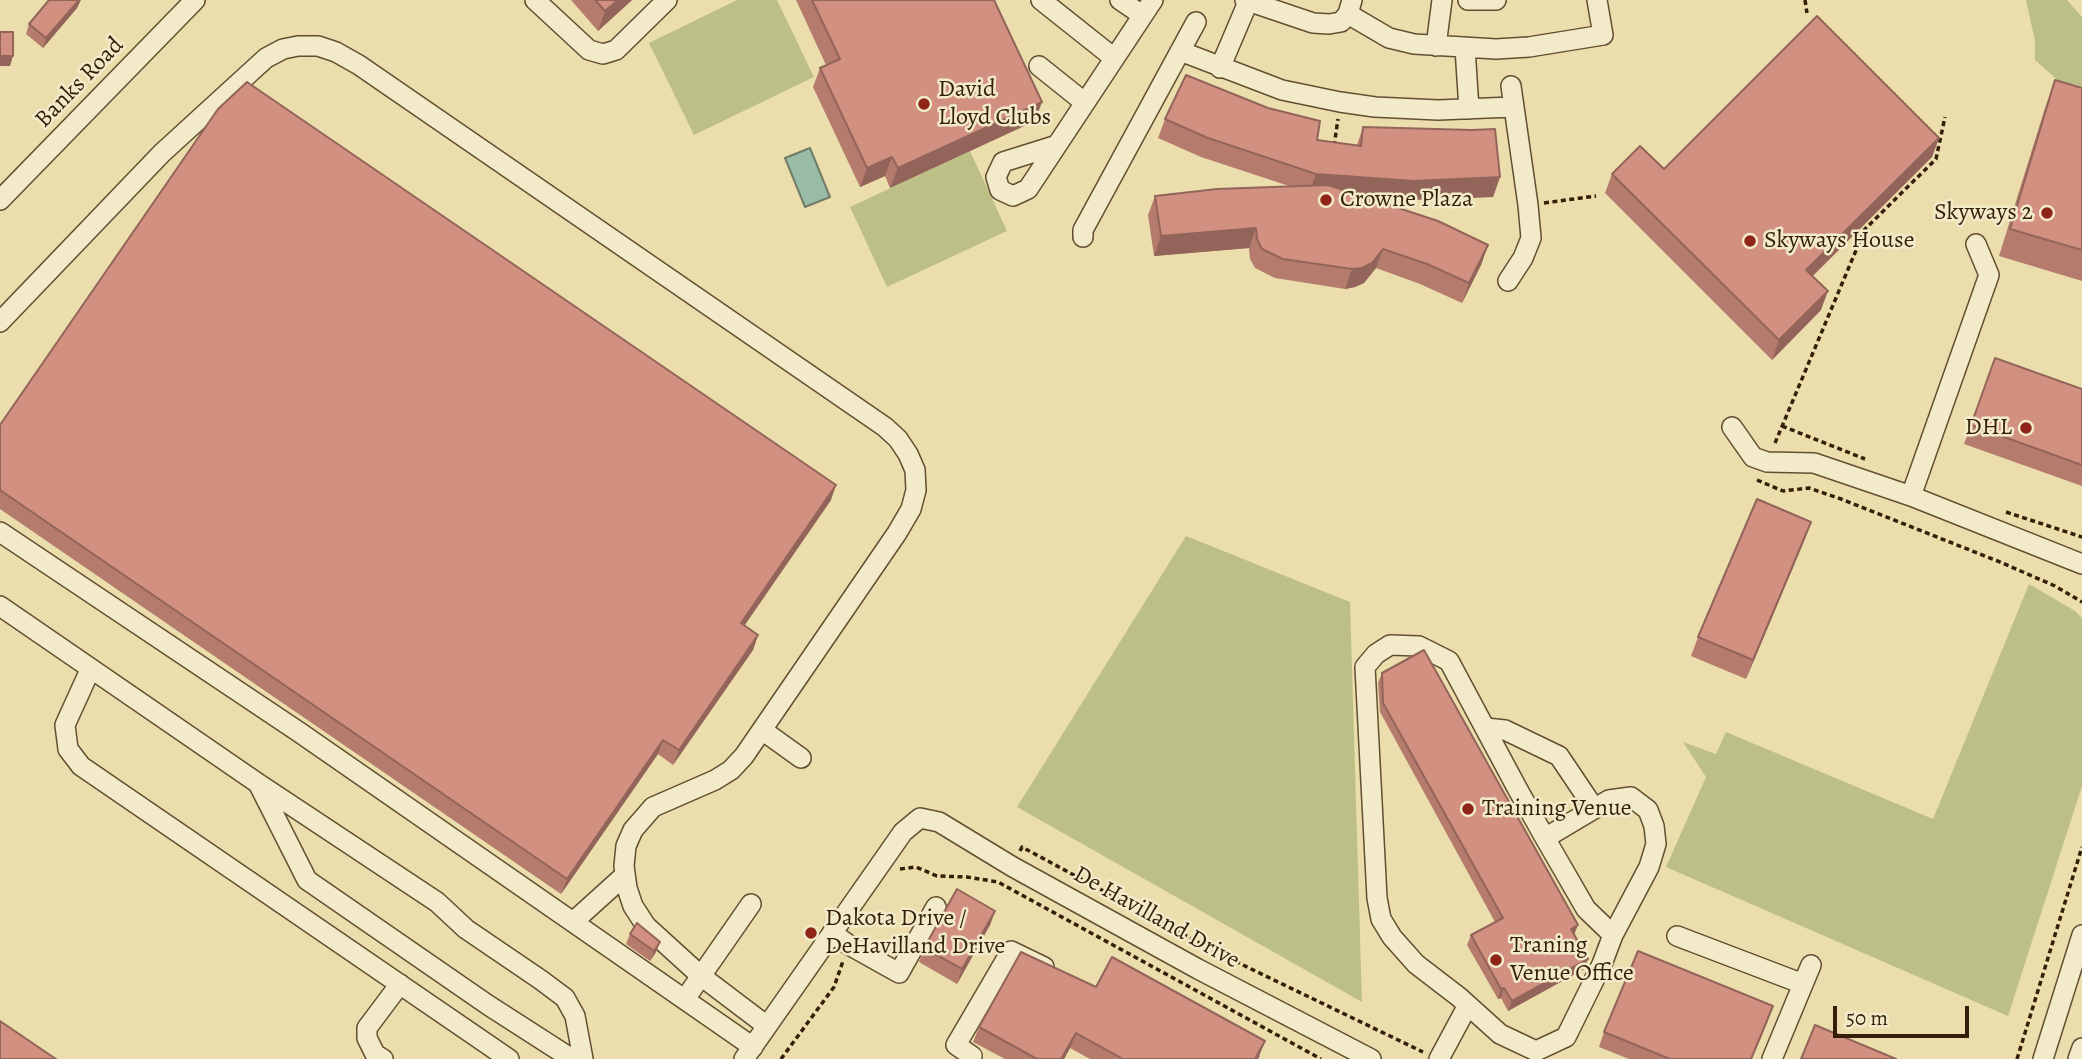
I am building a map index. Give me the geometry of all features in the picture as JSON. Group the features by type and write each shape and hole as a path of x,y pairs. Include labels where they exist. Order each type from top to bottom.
{"street":[{"name":"Banks Road","path":"0,200 195,0"},
{"path":"535,0 589,50 603,54 616,50 663,4"},
{"path":"1041,0 1114,58"},
{"path":"1054,146 1147,8 1120,0"},
{"path":"1436,46 1442,0"},
{"path":"1468,0 1496,0"},
{"path":"1220,68 1247,1 1313,23 1340,22 1350,7 1389,38 1465,48 1530,47 1603,35 1597,0"},
{"path":"1083,237 1083,230 1196,22"},
{"path":"0,322 162,153 266,58 284,49 318,46 336,52 885,427 898,439 915,470 916,490 911,509 897,533 762,730 731,770 715,780 653,807 643,817 626,846 627,888 633,906 646,926 701,976 767,1026"},
{"path":"1465,48 1469,109"},
{"path":"1180,51 1282,90 1340,102 1410,109 1512,107"},
{"path":"1039,66 1084,102"},
{"path":"1508,281 1524,258 1531,238 1511,86"},
{"path":"1911,496 1989,275 1976,244"},
{"path":"1732,427 1753,457 1767,462 1814,463 1911,496 2082,564"},
{"path":"0,532 287,725 685,999 748,1053 832,933 899,973 936,907"},
{"path":"0,606 90,670 437,902 466,929 565,998 575,1016 583,1059"},
{"path":"1545,838 1608,800 1631,797 1648,810 1657,844 1649,867 1613,935 1602,964 1566,1037 1536,1051 1500,1034 1416,964 1392,937 1381,919 1377,898 1365,667 1376,654 1390,645 1419,646 1449,661 1545,838 1586,909 1613,935"},
{"path":"90,670 65,726 68,749 81,766 509,1059"},
{"path":"1486,728 1505,730 1559,756 1594,808"},
{"path":"762,730 802,758"},
{"path":"259,784 307,880 572,1059"},
{"name":"De Havilland Drive","path":"832,933 903,832 920,818 939,822 1013,867 1186,963 1371,1059"},
{"path":"573,922 625,874"},
{"path":"685,999 751,904"},
{"path":"2043,1059 2082,935"},
{"path":"1677,936 1803,984"},
{"path":"971,1059 972,1056 956,1045 1011,951 1065,978"},
{"path":"1772,1059 1811,965"},
{"path":"383,1059 375,1054 367,1038 367,1028 400,984"},
{"path":"1432,1056 1468,1005"},
{"path":"2078,1059 2082,1048"}],"path":[{"path":"1805,0 1807,13"},
{"path":"1333,150 1340,102"},
{"path":"1758,481 1865,229 1936,159 1945,117"},
{"path":"1528,205 1596,196"},
{"path":"1745,475 1783,491 1809,488 1841,499 2000,562 2054,586 2082,602"},
{"path":"1022,847 1216,952 1432,1056"},
{"path":"2017,1059 2082,847"},
{"path":"998,883 1321,1059"}],"green space":[{"path":"737,0 777,0 814,77 694,135 649,43"},
{"path":"2026,0 2067,0 2082,17 2082,95 2069,90 2035,60 2035,41"},
{"path":"970,151 1007,231 887,287 850,207"},
{"path":"1186,536 1350,602 1362,1002 1017,807"},
{"path":"2029,584 2075,611 2082,618 2082,786 2008,1016 1666,867 1706,777 1683,742 1716,754 1726,732 1933,819"}],"shaded area":[{"path":"810,148 830,197 805,207 785,158"}],"building":[{"path":"49,0 79,0 46,38 29,24"},
{"path":"595,0 618,0 605,11"},
{"name":"David Lloyd Clubs","path":"812,0 994,0 1042,102 898,168 892,157 867,168 820,68 840,59"},
{"name":"Skyways House","path":"1817,16 1939,138 1806,270 1828,291 1779,340 1612,174 1640,146 1664,169"},
{"path":"0,32 13,32 13,56 0,56"},
{"path":"1186,75 1268,108 1320,121 1317,140 1361,146 1363,127 1495,129 1500,177 1414,181 1316,174 1208,138 1165,119"},
{"name":"Skyways 2","path":"2055,80 2082,88 2082,250 2010,229"},
{"path":"247,82 836,485 741,623 758,635 679,750 663,740 567,879 0,490 0,425 218,109"},
{"path":"1328,185 1438,221 1488,245 1469,283 1427,264 1383,249 1372,263 1352,269 1283,259 1262,249 1256,228 1161,236 1155,196 1217,189"},
{"name":"DHL","path":"1995,358 2082,389 2082,465 1971,425"},
{"path":"1757,499 1811,522 1753,660 1698,637"},
{"name":"Training Venue","path":"1424,650 1578,925 1571,929 1588,959 1512,1001 1504,988 1501,989 1471,935 1503,918 1383,703 1382,673"},
{"path":"957,889 995,911 962,969 924,948"},
{"path":"637,923 660,942 654,951 630,934"},
{"path":"1638,951 1773,1006 1751,1059 1670,1059 1604,1032"},
{"path":"1021,952 1096,987 1112,957 1265,1041 1255,1059 1123,1059 1076,1033 1061,1059 1037,1059 979,1027"},
{"path":"0,1021 56,1059 0,1059"},
{"path":"1815,1025 1896,1059 1801,1059"}],"place":[{"name":"David Lloyd Clubs","path":"924,104"},
{"name":"Crowne Plaza","path":"1326,200"},
{"name":"Skyways 2","path":"2047,213"},
{"name":"Skyways House","path":"1750,241"},
{"name":"DHL","path":"2026,428"},
{"name":"Training Venue","path":"1468,809"},
{"name":"Dakota Drive / DeHavilland Drive","path":"811,933"},
{"name":"Traning Venue Office","path":"1496,960"}]}
